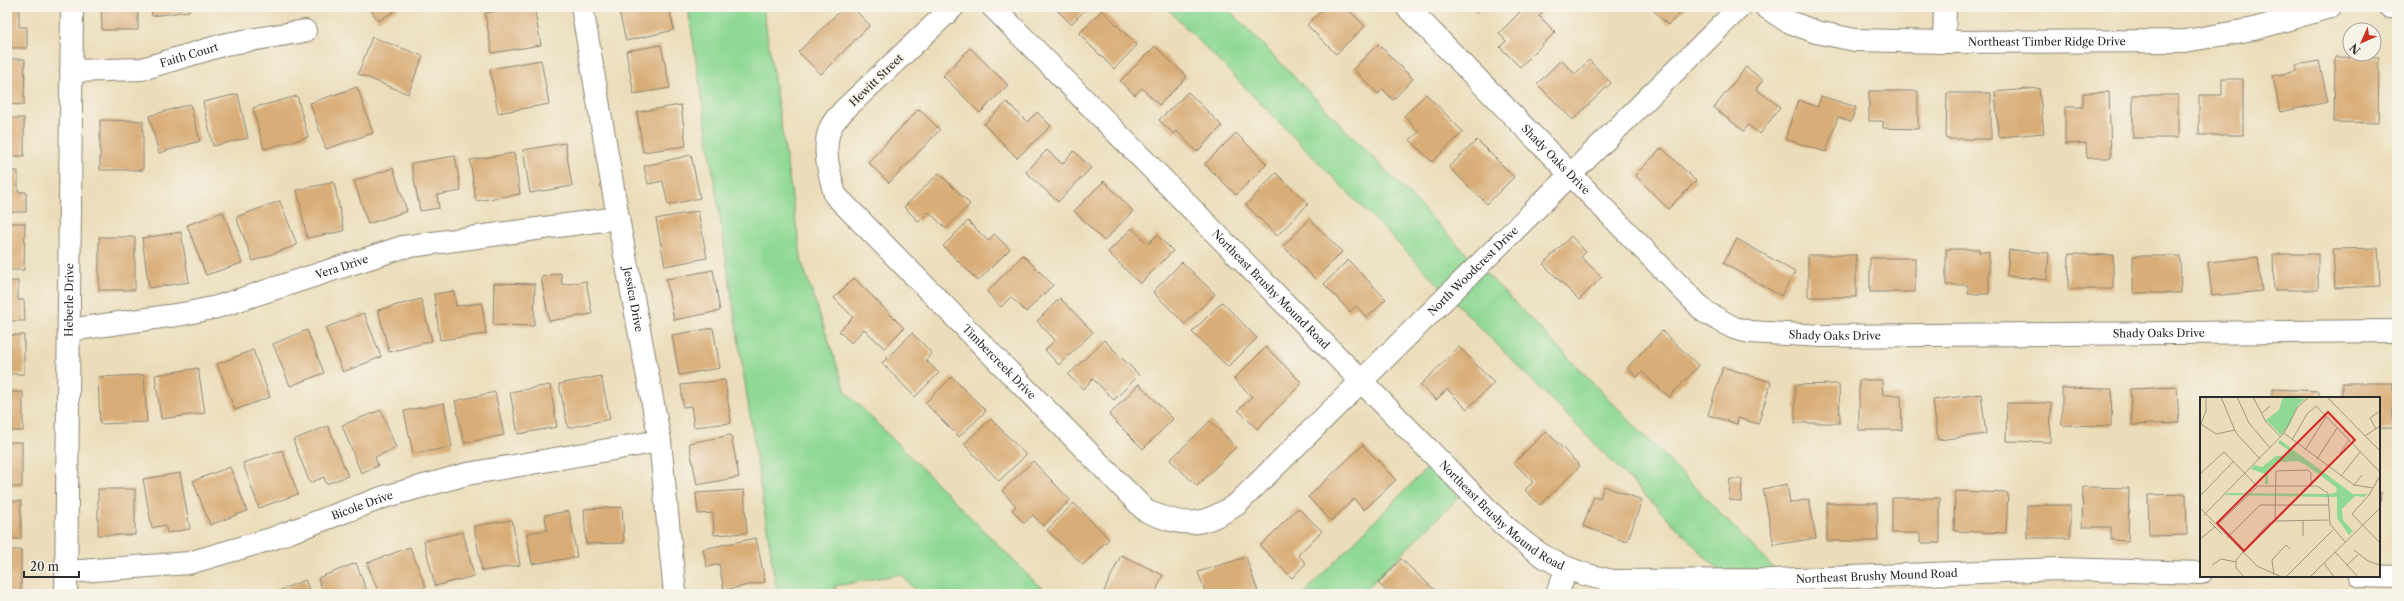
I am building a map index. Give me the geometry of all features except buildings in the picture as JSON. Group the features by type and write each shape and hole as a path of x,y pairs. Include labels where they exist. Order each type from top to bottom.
{"street":[{"name":"Heberle Drive","path":"66,594 72,7"},
{"name":"Jessica Drive","path":"582,7 618,218 660,441 674,594"},
{"name":"Hewitt Street","path":"828,168 827,145 831,127 844,110 953,7"},
{"name":"Northeast Brushy Mound Road","path":"993,7 1522,543 1543,558 1592,577 1613,581 1636,582 1770,580 2059,569 2200,572"},
{"name":"Shady Oaks Drive","path":"1406,7 1704,312 1734,328 1750,332 1841,336 2397,331"},
{"name":"North Woodcrest Drive","path":"1197,523 1216,518 1237,504 1740,7"},
{"name":"Northeast Timber Ridge Drive","path":"1766,7 1787,21 1816,32 1855,40 1944,42 2185,41 2254,29 2330,7"},
{"path":"1944,42 1946,7"},
{"path":"2390,7 2397,7"},
{"name":"Faith Court","path":"71,71 142,69 226,44 305,31"},
{"name":"Timbercreek Drive","path":"828,168 835,195 1146,511 1171,521 1197,523"},
{"name":"Vera Drive","path":"69,330 183,314 217,307 403,247 618,218"},
{"name":"Bicole Drive","path":"67,572 189,563 271,539 384,497 467,474 660,441"},
{"path":"1557,594 1567,568"},
{"path":"2380,577 2397,577"}],"green space":[{"path":"688,7 763,7 802,263 846,392 1039,586 1052,594 918,594 901,574 835,586 836,594 777,594"},
{"path":"1166,7 1226,7 1799,594 1742,594"},
{"path":"1428,467 1459,497 1361,594 1303,594"}]}
